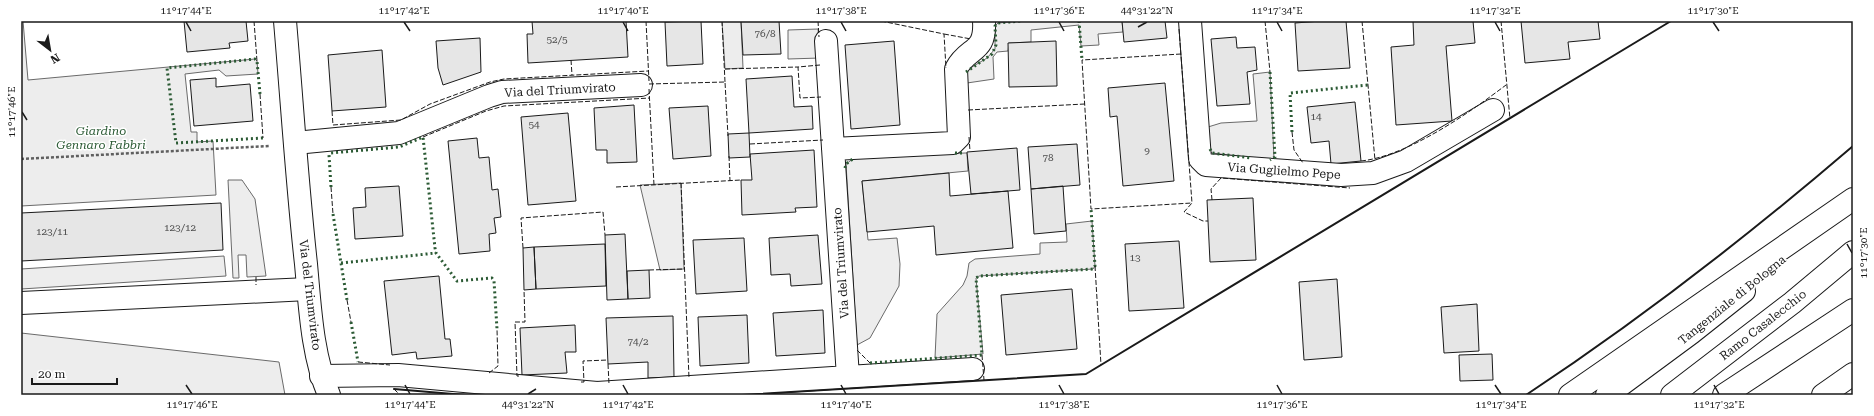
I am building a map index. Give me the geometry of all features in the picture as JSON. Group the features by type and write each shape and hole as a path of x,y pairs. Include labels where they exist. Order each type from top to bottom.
{"main road":[{"name":"Via del Triumvirato","path":"285,21 308,289 323,389 398,375 597,393 973,369"},
{"path":"833,149 953,143 959,137 956,69 960,61 982,42 985,34 984,21"},
{"name":"Via Guglielmo Pepe","path":"1190,21 1200,159 1206,166 1341,175 1373,173 1406,161 1494,110"},
{"name":"Via del Triumvirato","path":"826,41 848,377"},
{"name":"Via del Triumvirato","path":"295,143 398,132 502,92 641,85"},
{"path":"1570,395 1853,200"},
{"name":"Tangenziale di Bologna","path":"1607,395 1691,334 1853,200"},
{"name":"Ramo Casalecchio","path":"1672,395 1785,308 1853,252"},
{"path":"21,302 308,289"},
{"path":"1724,395 1853,310"},
{"path":"1822,395 1853,374"}],"path":[{"path":"21,159 269,146"}],"shaded area":[{"name":"Giardino Gennaro Fabbri","path":"21,21 23,21 28,80 255,59 257,61 258,74 226,76 219,70 185,74 191,132 197,132 197,142 213,141 216,195 21,206"},
{"path":"722,21 741,21 743,68 725,69"},
{"path":"1021,21 1122,21 1123,32 1098,34 1099,45 1081,46 1079,25 1031,30 1031,42 1009,43 1008,51 997,52 993,57 994,79 967,83 967,70 987,58 995,49 995,26 998,23"},
{"path":"818,29 820,58 788,59 788,30"},
{"path":"1270,72 1274,159 1271,160 1212,153 1210,151 1208,127 1221,123 1257,121 1253,74"},
{"path":"967,153 968,171 862,181 868,240 897,238 900,264 899,286 870,338 857,345 846,164 854,158"},
{"path":"228,180 242,180 255,199 266,276 247,277 246,255 238,255 239,278 233,278"},
{"path":"681,183 684,269 660,270 640,185"},
{"path":"1092,221 1095,266 1093,269 979,276 976,278 983,354 935,358 937,314 963,285 967,276 969,263 975,259 1040,254 1040,243 1067,242 1066,224"},
{"path":"224,256 226,276 21,289 21,269"},
{"path":"21,333 279,362 285,395 21,395"}],"building":[{"path":"184,21 246,21 248,41 229,43 230,48 187,52"},
{"path":"532,21 626,21 628,57 528,63 527,34 533,34"},
{"path":"701,21 703,64 667,66 665,22"},
{"path":"741,21 779,21 781,54 743,55"},
{"path":"1122,21 1165,21 1167,38 1124,42"},
{"path":"1346,21 1350,68 1298,71 1295,23"},
{"path":"1413,21 1473,21 1475,43 1446,46 1452,121 1396,125 1391,47 1414,45"},
{"path":"1521,21 1598,21 1600,39 1568,42 1570,59 1525,63"},
{"path":"1236,37 1237,48 1255,47 1257,70 1247,72 1250,104 1217,106 1211,39"},
{"path":"480,38 481,72 443,85 438,68 436,41"},
{"path":"894,41 900,125 851,129 845,45"},
{"path":"1056,41 1057,86 1009,87 1008,43"},
{"path":"382,50 386,107 332,111 328,55"},
{"path":"792,76 794,107 812,106 813,129 749,133 746,79"},
{"path":"216,78 216,87 250,84 253,121 194,126 190,80"},
{"path":"1165,83 1174,181 1123,186 1117,116 1110,117 1108,88"},
{"path":"1355,102 1361,161 1331,164 1329,141 1311,143 1307,107"},
{"path":"634,105 637,162 607,163 607,150 596,150 594,108"},
{"path":"708,106 711,156 673,159 669,108"},
{"path":"568,113 576,201 528,205 521,117"},
{"path":"749,133 750,157 729,158 728,134"},
{"path":"477,138 479,158 489,157 492,190 498,189 501,217 494,218 496,233 489,234 490,251 459,254 448,141"},
{"path":"1077,144 1080,185 1031,189 1028,147"},
{"path":"1017,148 1020,190 971,194 967,152"},
{"path":"814,150 817,207 795,208 796,212 742,215 741,180 752,180 750,154"},
{"path":"949,173 950,196 1008,191 1013,248 936,255 934,226 867,232 862,181"},
{"path":"399,186 403,236 355,239 353,208 366,207 365,188"},
{"path":"1063,186 1066,231 1034,234 1031,189"},
{"path":"1253,198 1256,260 1210,262 1207,200"},
{"path":"221,203 223,250 21,261 21,213"},
{"path":"625,234 628,299 607,300 605,235"},
{"path":"818,235 822,284 791,286 790,274 771,275 769,238"},
{"path":"744,238 747,291 696,294 693,240"},
{"path":"1179,241 1184,308 1129,311 1125,244"},
{"path":"605,244 606,286 536,289 534,247"},
{"path":"534,247 536,289 524,290 523,248"},
{"path":"649,270 650,298 628,299 627,271"},
{"path":"439,276 445,339 450,339 452,356 417,359 416,352 392,355 384,281"},
{"path":"1337,279 1342,357 1304,360 1299,282"},
{"path":"1072,289 1077,349 1006,355 1001,295"},
{"path":"1477,304 1479,351 1444,353 1441,307"},
{"path":"823,310 825,353 776,356 773,313"},
{"path":"747,315 749,363 700,366 698,317"},
{"path":"673,316 674,377 648,378 648,362 608,364 606,318"},
{"path":"575,325 576,352 565,352 567,373 522,375 520,328"},
{"path":"1492,354 1493,380 1460,381 1459,355"}],"hedge":[{"path":"966,72 992,54 996,45 995,26 998,23 1021,21"},
{"path":"1079,21 1082,60"},
{"path":"260,94 257,61 255,59 167,68 176,143 263,138"},
{"path":"1270,72 1275,157 1270,160"},
{"path":"1292,132 1290,93 1368,85"},
{"path":"331,187 329,155 331,153 399,147 423,137 436,253 457,281 492,278 494,281 497,329"},
{"path":"1210,149 1212,153 1251,158"},
{"path":"955,153 965,153"},
{"path":"845,168 846,164 854,158"},
{"path":"870,363 982,355 976,278 979,276 1093,269 1095,266 1091,209"},
{"path":"333,214 347,300"},
{"path":"341,263 436,253"},
{"path":"351,322 358,362"}],"fence":[{"path":"254,21 257,61"},
{"path":"646,21 649,81"},
{"path":"722,21 725,82"},
{"path":"818,21 819,37"},
{"path":"881,21 944,34 946,68"},
{"path":"1265,21 1270,72"},
{"path":"1362,21 1375,160"},
{"path":"1501,21 1510,119"},
{"path":"1179,29 1192,203 1184,212 1203,221 1208,221"},
{"path":"944,34 971,39"},
{"path":"1181,54 1082,60 1091,209 1192,203"},
{"path":"571,60 572,75"},
{"path":"820,65 798,67 800,98 821,97"},
{"path":"725,69 798,67"},
{"path":"332,111 333,125 401,120 430,104 490,82 504,79 648,71"},
{"path":"649,84 725,82 728,136"},
{"path":"1361,161 1398,151 1418,142 1456,120 1506,85"},
{"path":"649,89 654,185"},
{"path":"260,94 263,138"},
{"path":"423,137 486,111 504,106 650,98"},
{"path":"968,110 1085,104"},
{"path":"1292,132 1294,150 1303,163"},
{"path":"969,137 970,151"},
{"path":"750,144 823,140"},
{"path":"729,156 730,181"},
{"path":"1212,200 1211,189 1221,178 1350,188"},
{"path":"616,187 741,180"},
{"path":"681,183 689,378"},
{"path":"331,187 333,214"},
{"path":"523,248 521,218 603,212 605,235"},
{"path":"1095,266 1101,365"},
{"path":"649,270 684,269"},
{"path":"256,277 256,285"},
{"path":"519,376 517,376 515,322 525,322 524,290"},
{"path":"347,300 351,322"},
{"path":"489,373 498,366 497,329"},
{"path":"857,350 870,363"},
{"path":"982,355 984,380"},
{"path":"581,382 584,382 583,361 608,360"},
{"path":"358,362 390,365"},
{"path":"608,364 609,384"},
{"path":"394,389 400,395"}],"wall":[{"path":"742,395 1086,374 1671,21"},
{"path":"1526,395 1611,337 1693,276 1774,212 1853,146"},
{"path":"394,389 465,395"}]}
